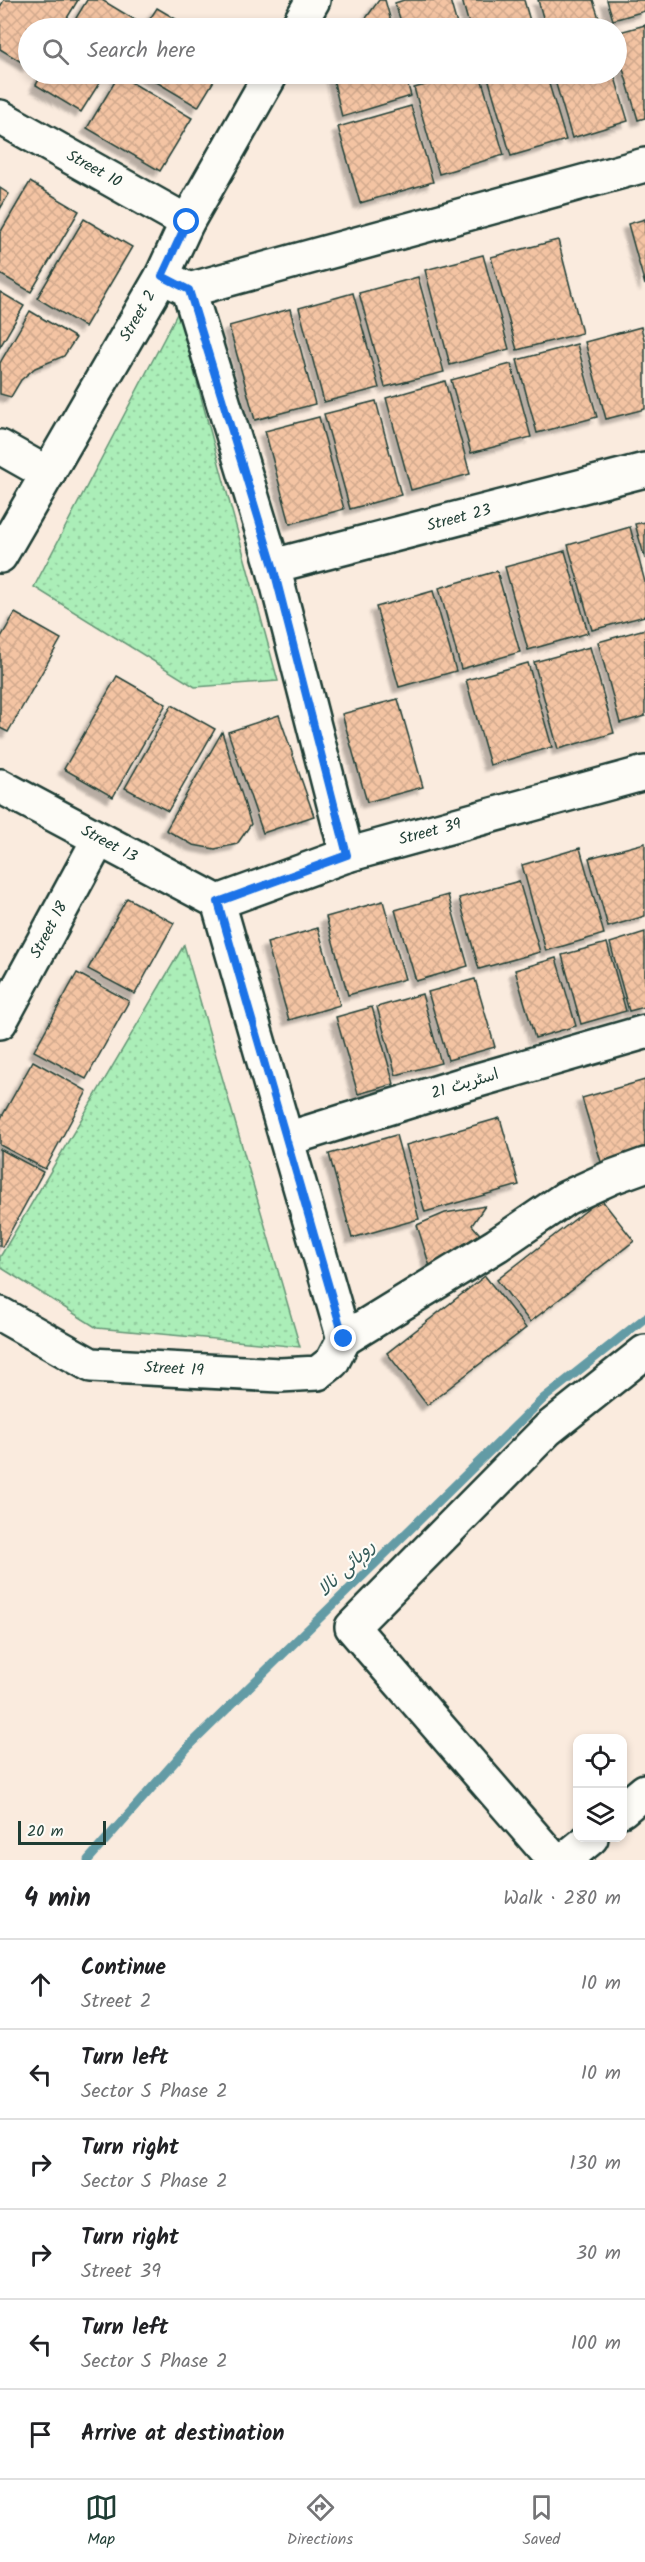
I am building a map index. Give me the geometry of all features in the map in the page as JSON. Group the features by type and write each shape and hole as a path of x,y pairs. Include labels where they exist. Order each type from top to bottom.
{"street":[{"path":"303,18 313,0"},
{"name":"Street 2","path":"0,556 48,474 176,283 187,222 266,84"},
{"name":"Street 10","path":"0,117 187,222"},
{"path":"347,855 273,566 176,283 645,165"},
{"path":"0,447 48,474"},
{"name":"Street 23","path":"273,566 645,470"},
{"name":"Street 39","path":"218,902 347,855 645,773"},
{"name":"Street 13","path":"0,786 218,902"},
{"name":"Street 18","path":"0,1022 99,839"},
{"path":"218,902 344,1339 497,1245 566,1198 645,1165"},
{"name":"اسٹریٹ 21","path":"287,1139 461,1085 645,1032"},
{"name":"Street 19","path":"0,1314 91,1365 280,1375 318,1373 332,1362 344,1339"},
{"path":"554,1860 352,1627 548,1429 645,1352"},
{"path":"627,1806 645,1791"},
{"path":"564,1860 586,1842"}],"green space":[{"path":"178,312 278,681 195,687 34,587"},
{"path":"184,945 300,1347 97,1328 0,1267 0,1257"}],"building":[{"path":"4,0 78,0 67,18 18,18 18,60 0,49 0,7"},
{"path":"87,0 102,0 132,18 76,18"},
{"path":"379,0 385,0 390,18 366,18"},
{"path":"404,0 450,0 455,18 400,18 395,3"},
{"path":"462,0 524,0 529,18 467,18"},
{"path":"538,0 593,0 599,18 543,18"},
{"path":"607,0 645,0 645,11 612,18"},
{"path":"157,8 174,18 150,18"},
{"path":"645,25 645,118 638,120 627,82 627,30"},
{"path":"37,84 99,84 81,112"},
{"path":"114,84 134,84 192,118 160,171 87,128"},
{"path":"160,84 212,84 198,107"},
{"path":"334,84 408,84 411,96 342,117"},
{"path":"429,84 483,84 504,155 439,174 414,88"},
{"path":"490,84 549,84 566,140 511,156"},
{"path":"556,84 617,84 628,121 572,138"},
{"path":"411,106 433,182 360,203 338,127"},
{"path":"30,182 79,211 31,292 0,274 0,233"},
{"path":"0,188 9,194 0,209"},
{"path":"84,219 132,247 85,327 37,298"},
{"path":"645,219 645,285 628,224"},
{"path":"558,240 582,333 517,350 491,257"},
{"path":"483,255 509,349 450,365 425,270"},
{"path":"418,277 444,372 385,387 359,293"},
{"path":"0,292 24,306 0,347"},
{"path":"353,293 379,388 324,402 299,308"},
{"path":"290,309 315,404 255,420 229,326"},
{"path":"30,311 76,338 64,356 35,368 21,380 11,397 0,394 0,363"},
{"path":"641,327 645,343 645,409 606,419 585,342"},
{"path":"577,344 597,417 537,433 517,360"},
{"path":"511,364 531,437 471,453 451,380"},
{"path":"445,381 470,474 411,490 386,398"},
{"path":"376,401 401,495 350,509 324,414"},
{"path":"319,417 344,509 290,524 265,431"},
{"path":"645,522 645,559 635,524"},
{"path":"630,527 645,582 645,616 592,630 568,545"},
{"path":"565,551 588,633 528,650 505,567"},
{"path":"497,571 520,652 461,669 439,588"},
{"path":"433,591 456,671 399,687 376,607"},
{"path":"15,613 61,639 8,732 0,728 0,639"},
{"path":"645,629 645,716 620,723 598,642"},
{"path":"590,647 614,733 558,749 534,662"},
{"path":"528,663 552,747 490,765 466,680"},
{"path":"117,676 166,704 113,797 64,769"},
{"path":"398,699 423,787 367,802 342,714"},
{"path":"172,705 215,729 168,811 125,788"},
{"path":"279,715 314,816 263,833 228,732"},
{"path":"222,732 251,824 237,844 215,849 193,845 166,830"},
{"path":"645,843 645,916 608,927 589,858"},
{"path":"580,848 604,934 546,951 522,865"},
{"path":"519,881 540,952 479,969 459,898"},
{"path":"448,895 468,966 416,981 395,910"},
{"path":"127,898 174,923 135,994 88,969"},
{"path":"383,901 405,979 348,995 326,917"},
{"path":"318,928 340,1005 289,1020 267,943"},
{"path":"645,932 645,1007 629,1011 610,943"},
{"path":"607,943 626,1011 581,1024 562,955"},
{"path":"556,958 576,1026 535,1038 515,970"},
{"path":"77,973 129,1001 86,1079 34,1051"},
{"path":"475,979 495,1047 448,1060 428,992"},
{"path":"422,994 441,1063 396,1075 377,1007"},
{"path":"372,1007 394,1084 358,1094 336,1017"},
{"path":"33,1061 87,1091 45,1169 0,1145 0,1120"},
{"path":"645,1080 645,1153 602,1165 582,1098"},
{"path":"500,1118 519,1185 425,1212 406,1145"},
{"path":"396,1135 419,1219 352,1238 329,1154"},
{"path":"0,1149 43,1172 2,1247 0,1246"},
{"path":"601,1199 634,1241 530,1322 497,1280"},
{"path":"485,1206 472,1225 484,1239 450,1253 440,1270 431,1270 417,1225 445,1213"},
{"path":"485,1276 526,1328 427,1405 387,1353"}],"waterway":[{"name":"روہائی نالا","path":"88,1860 187,1748 544,1398 645,1318"}],"route":[{"path":"187,222 162,276 189,290 273,566 347,855 218,902 344,1339"}]}
